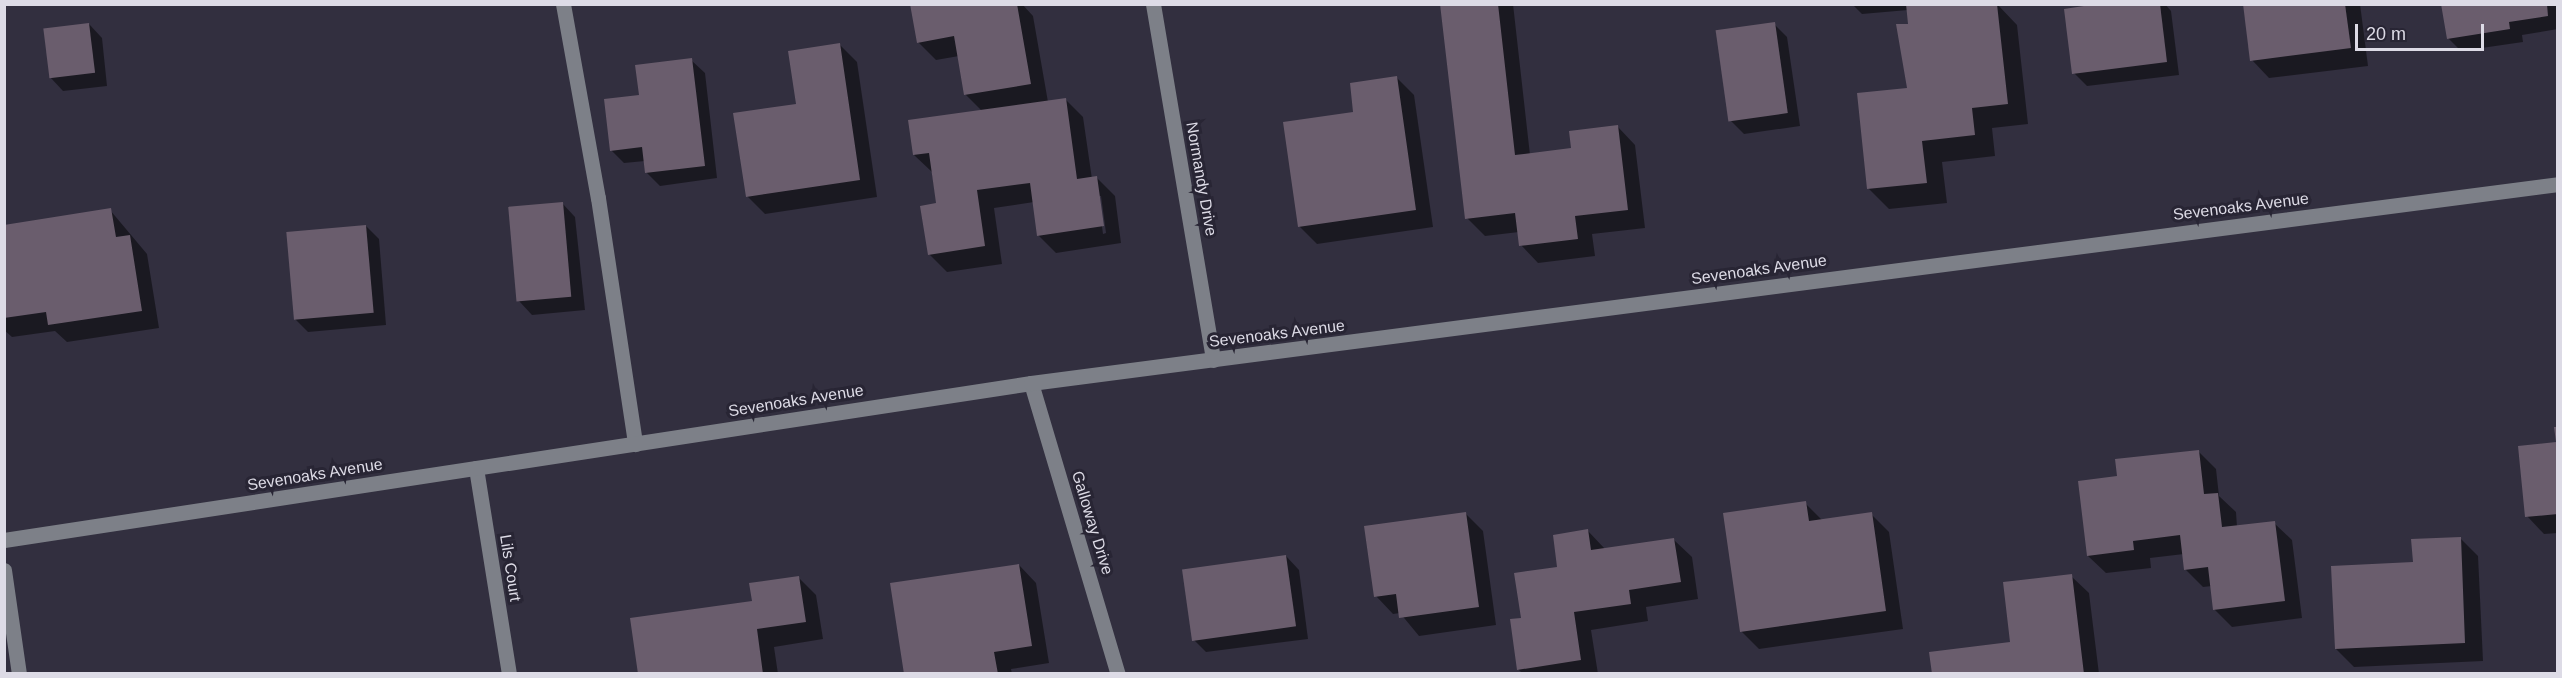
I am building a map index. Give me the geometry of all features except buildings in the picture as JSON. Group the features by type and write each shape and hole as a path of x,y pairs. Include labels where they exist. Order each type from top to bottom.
{"street":[{"path":"563,4 598,198 635,444"},
{"name":"Normandy Drive","path":"1153,4 1213,360"},
{"name":"Sevenoaks Avenue","path":"4,540 1031,384 2558,184"},
{"name":"Galloway Drive","path":"1031,384 1118,674"},
{"name":"Lils Court","path":"476,468 509,674"},
{"path":"4,570 19,674"}]}
